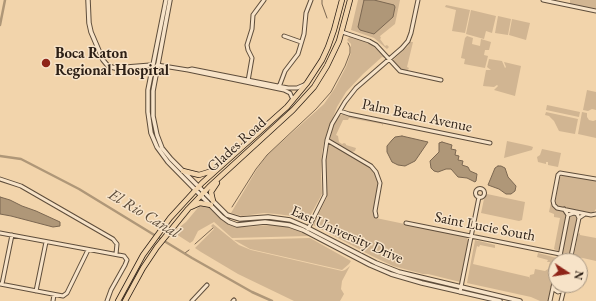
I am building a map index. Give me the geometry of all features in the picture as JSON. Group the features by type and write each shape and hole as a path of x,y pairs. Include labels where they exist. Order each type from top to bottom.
{"main road":[{"name":"Glades Road","path":"118,301 137,265 163,227 197,188 293,101 307,83 325,53 334,30 342,0"},
{"name":"Glades Road","path":"126,301 143,268 169,230 202,194 293,110 314,87 332,57 342,32 350,0"},
{"path":"337,17 339,30 342,32"},
{"path":"259,141 262,130"},
{"path":"183,171 199,174 219,168"},
{"path":"188,209 199,203 212,203 212,190 226,171"}],"street":[{"path":"88,0 91,32 103,60 108,66 115,68 155,65 188,70 192,69 279,87 297,88 307,83"},
{"path":"166,0 155,65 153,116 158,140 165,152 197,188"},
{"path":"170,0 148,90 148,105 152,136 164,158 197,188"},
{"path":"248,81 252,58 247,48 252,29 253,15 264,0"},
{"path":"279,87 285,71 296,57 304,34 306,13 311,0"},
{"path":"306,232 325,195 323,169 331,128 340,111 356,88 402,48 409,39 418,0"},
{"path":"543,0 596,11"},
{"path":"342,32 369,41 376,45 400,71 441,80"},
{"path":"284,36 301,42"},
{"path":"279,87 288,91 293,101"},
{"name":"Palm Beach Avenue","path":"340,111 490,143"},
{"path":"328,140 371,166 376,172 380,183 375,211 376,216"},
{"path":"596,179 560,173 558,175 553,203 557,208 591,215 596,214"},
{"path":"0,179 21,186 113,239 117,244 116,254"},
{"name":"East University Drive","path":"197,188 212,203 227,215 235,219 244,220 268,218 296,222 387,267 409,275 520,301"},
{"path":"460,292 479,197"},
{"name":"East University Drive","path":"212,203 226,220 237,225 265,222 290,225 383,271 407,280 500,301"},
{"path":"560,253 568,215 564,209"},
{"path":"568,215 574,213 577,214 579,218"},
{"path":"572,253 579,218 585,214"},
{"name":"Saint Lucie South","path":"406,223 555,253"},
{"path":"0,233 124,256 127,260 126,263 111,290 107,301"},
{"path":"12,235 1,284 54,295 63,296 67,293 88,250"},
{"path":"36,291 46,242"},
{"path":"192,301 207,285"},
{"path":"53,301 54,295"}],"shaded area":[{"path":"358,0 400,0 395,24 380,36 380,39 385,46 387,45 389,47 387,49 374,38 351,30"},
{"path":"364,0 374,0 394,5 395,7 393,17 374,34 360,30 358,27"},
{"path":"570,0 596,0 596,9 570,4"},
{"path":"446,5 470,10 465,33 452,31 456,10 445,7"},
{"path":"471,10 496,16 492,33 486,31 484,39 466,34"},
{"path":"498,16 511,19 508,35 495,33"},
{"path":"512,19 530,23 526,40 509,35"},
{"path":"350,36 371,44 386,58 382,57 363,74 346,92 337,107 325,138 322,152 322,194 309,218 306,222 291,216 277,214 264,213 242,216 231,213 267,155 324,104 335,88 346,67 351,53 351,44 347,40"},
{"path":"467,36 473,38 472,44 480,46 481,39 491,42 489,50 485,50 484,55 488,56 485,68 464,64 465,59 461,58 465,38"},
{"path":"410,42 413,42 407,72 401,70 393,60 408,46"},
{"path":"489,59 502,61 505,68 504,62 521,66 515,96 494,90 498,86 497,85 494,87 483,86 486,70 491,70 487,67"},
{"path":"587,90 596,92 596,110 583,110"},
{"path":"547,105 580,112 579,117 546,110"},
{"path":"546,112 578,119 575,134 559,131 554,121 549,116 545,115"},
{"path":"582,112 587,113 589,120 596,120 596,138 578,134"},
{"path":"343,114 381,122 383,124 382,126 382,124 349,118 348,120 343,120 336,135 338,136 339,142 342,144 344,143 356,148 355,151 352,152 330,139 334,124 339,116"},
{"path":"402,136 428,142 415,161 405,166 392,162 387,152 387,146 392,140 395,137"},
{"path":"507,141 533,147 532,150 504,158"},
{"path":"442,142 452,145 451,149 456,150 455,155 459,156 458,160 463,161 462,165 468,167 470,171 477,174 475,182 467,178 458,177 451,169 438,172 431,168 430,161 439,152 439,143"},
{"path":"331,144 369,167 375,173 378,186 373,213 376,218 467,237 468,241 460,282 393,266 313,225 327,197 326,159 327,147"},
{"path":"542,149 561,153 558,167 548,165 548,162 546,162 546,164 538,162 537,157 540,155"},
{"path":"498,166 505,168 508,177 516,186 515,191 511,194 506,194 499,189 488,185 495,168"},
{"path":"565,174 596,181 596,209 593,213 557,206 555,204 560,177"},
{"path":"487,194 525,202 522,220 519,221 481,213 484,199"},
{"path":"0,197 60,222 60,226 53,227 0,214"},
{"path":"551,202 554,208 563,211 566,215 558,251 554,249 560,218 554,217 554,214 549,212"},
{"path":"201,204 209,207 223,221 234,226 282,226 295,229 309,236 232,238 214,222 198,231 193,241 190,243 175,232 186,222"},
{"path":"574,214 577,218 570,253 562,253 569,217"},
{"path":"213,224 239,245 251,250 342,271 350,266 342,281 341,289 344,294 340,301 294,301 238,274 195,248 214,229 211,226"},
{"path":"580,233 580,235 596,238 596,261 588,259 588,253 575,253 578,234"},
{"path":"310,238 351,261 342,270 250,249 234,240"},
{"path":"475,240 495,245 495,248 480,245 479,247 477,246 473,264 529,277 529,279 530,275 534,274 535,269 545,271 548,269 548,293 550,293 548,301 540,301 531,297 467,283"},
{"path":"538,253 548,256 548,260 537,257"}],"waterway":[{"path":"0,25 5,0"},
{"path":"322,0 327,18"},
{"path":"232,207 256,169 267,155 316,109 331,92 350,53 348,43"},
{"name":"El Rio Canal","path":"0,156 21,159 79,189 192,258 252,292 272,301"},
{"path":"195,244 213,228"},
{"name":"El Rio Canal","path":"185,253 189,250"}],"place":[{"name":"Boca Raton Regional Hospital","path":"46,63"}]}
